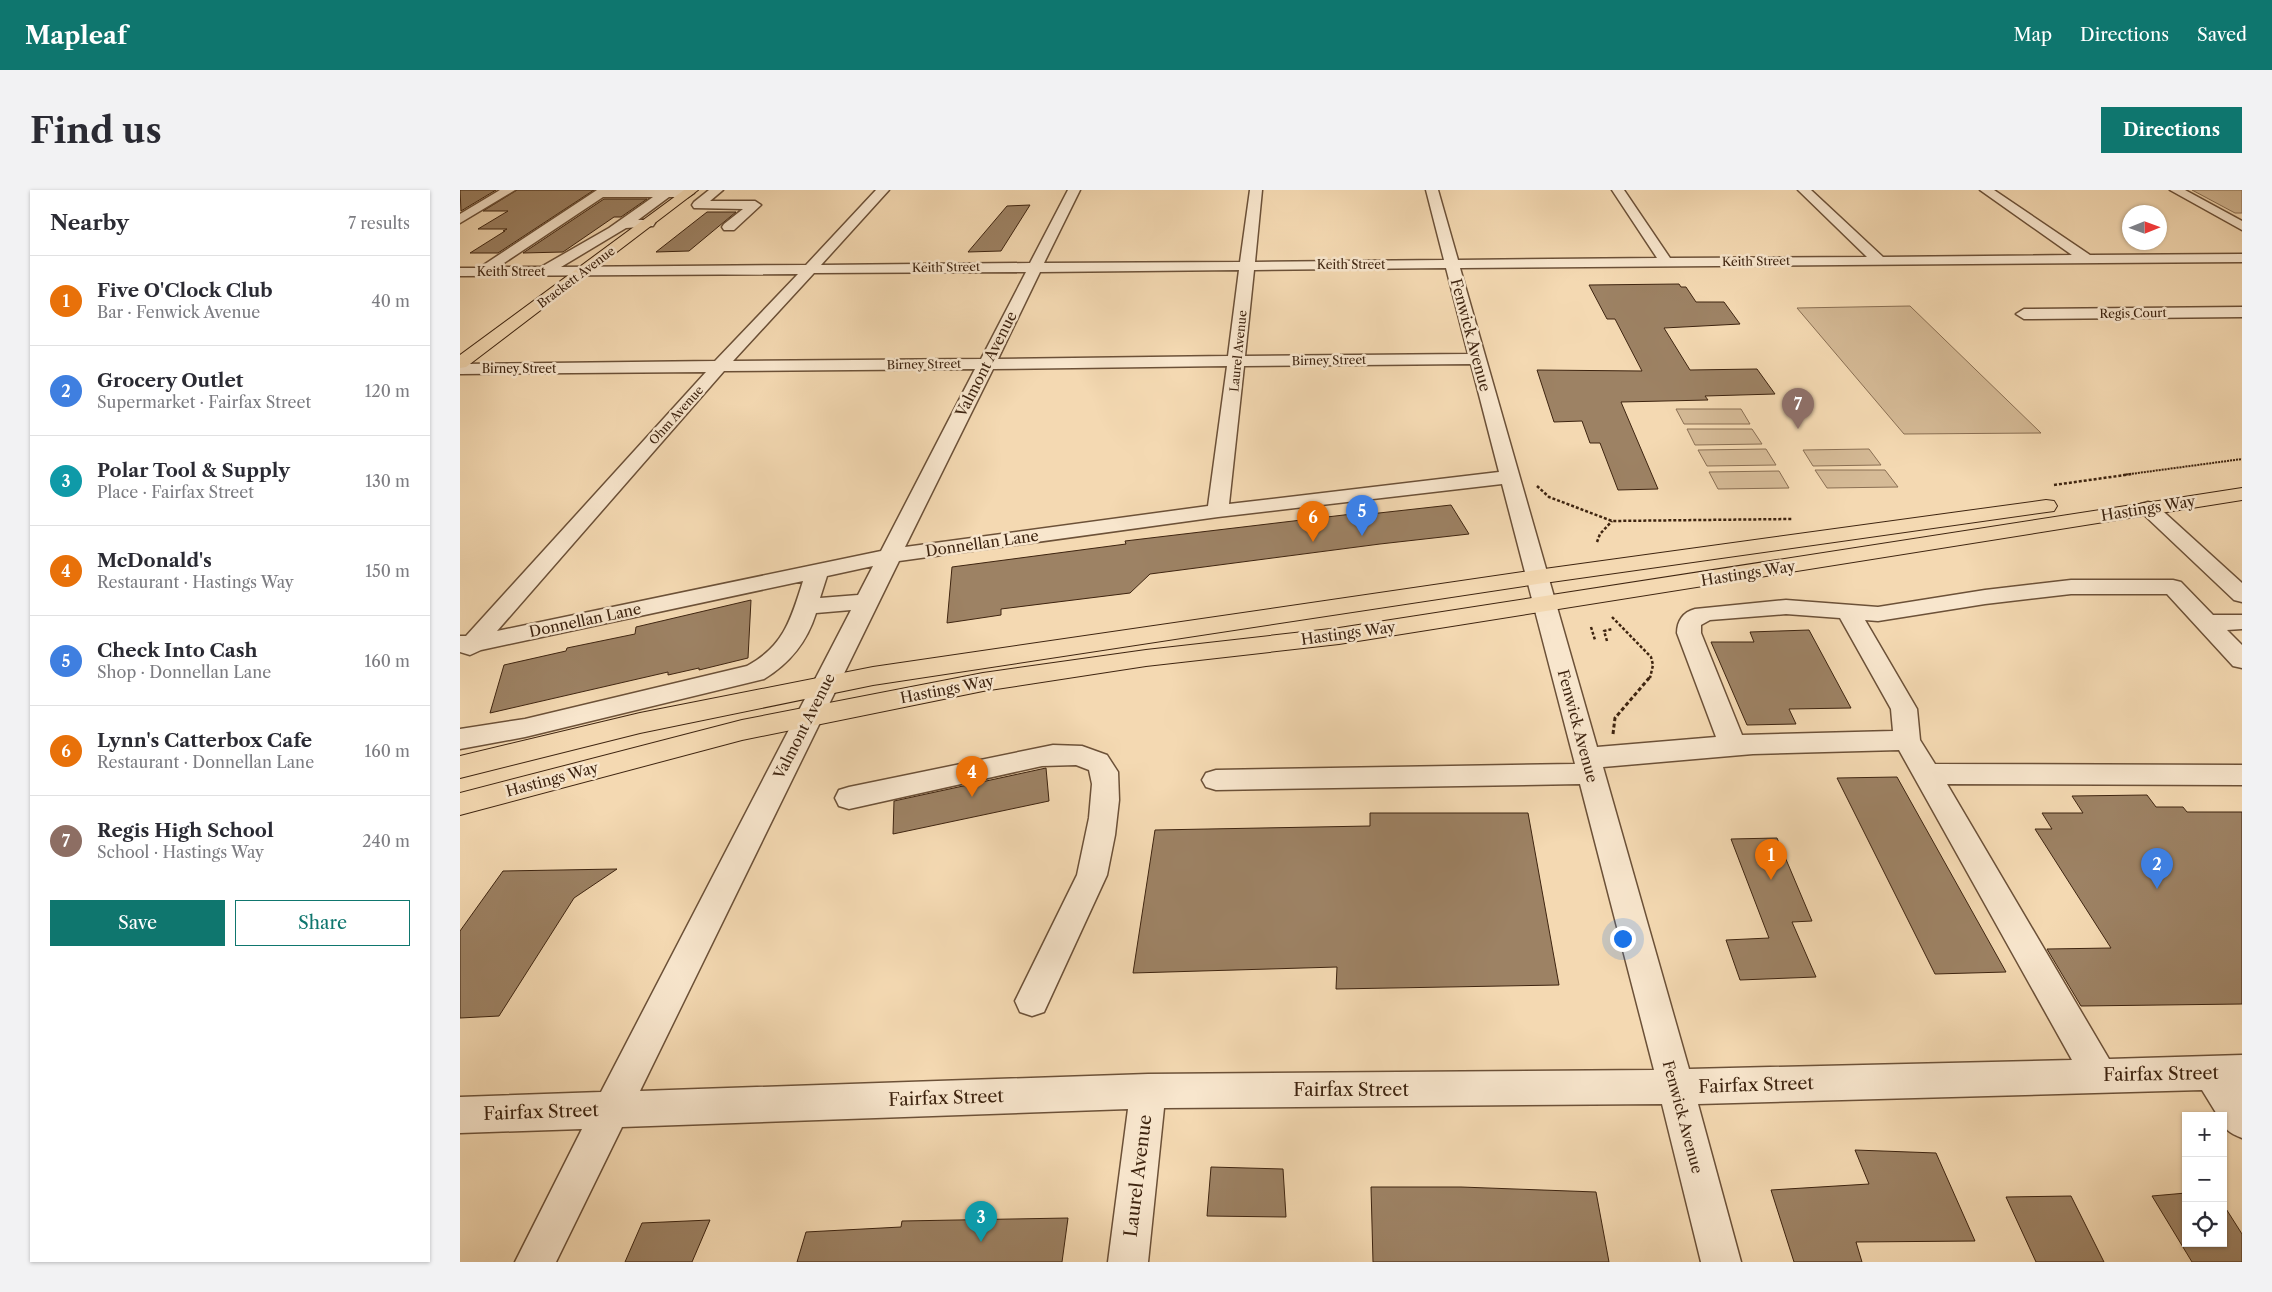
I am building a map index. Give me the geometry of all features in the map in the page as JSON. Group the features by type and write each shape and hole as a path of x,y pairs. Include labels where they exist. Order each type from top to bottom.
{"main road":[{"name":"Brackett Avenue","path":"460,363 648,223 671,200 690,192"},
{"name":"Hastings Way","path":"460,767 640,722 827,684 1537,576 2122,496 2242,475"},
{"path":"2148,508 2145,503 2157,496 2242,480"},
{"name":"Hastings Way","path":"460,804 650,752 810,715 1002,679 1146,658 1339,636 1546,605 2242,494"}],"street":[{"path":"460,219 509,190"},
{"path":"483,271 568,228 603,191 700,203 717,190"},
{"name":"Ohm Avenue","path":"464,648 883,190"},
{"name":"Valmont Avenue","path":"535,1262 1074,190"},
{"name":"Laurel Avenue","path":"1218,511 1256,190"},
{"name":"Fenwick Avenue","path":"1432,190 1676,1087 1721,1262"},
{"path":"1618,190 1666,262"},
{"path":"1804,190 1879,260"},
{"path":"1986,190 2086,258"},
{"path":"2176,190 2242,226"},
{"path":"743,205 759,192"},
{"path":"623,224 650,204 671,200"},
{"path":"700,203 698,205 755,205 729,227"},
{"path":"2227,218 2242,218"},
{"path":"545,271 607,228 623,224 648,223"},
{"path":"568,228 607,228 634,233"},
{"name":"Keith Street","path":"460,272 1247,264 2242,258"},
{"name":"Regis Court","path":"2024,314 2242,312"},
{"name":"Birney Street","path":"460,368 1477,359"},
{"name":"Donnellan Lane","path":"464,648 890,556 1218,511 1510,477"},
{"path":"2148,508 2242,595"},
{"path":"460,738 525,728 755,673 767,667 785,652 803,618 817,571"},
{"path":"1732,746 1689,633 1689,624 1695,616 1786,606 1878,614 1985,597 2070,587 2173,587 2242,660"},
{"path":"806,606 867,602"},
{"path":"1848,612 1904,710 1907,740 2100,1076"},
{"path":"2207,623 2242,622"},
{"path":"1216,780 1589,766 1619,755 1732,746 1907,740"},
{"path":"849,798 1036,758 1074,755 1087,757 1104,768 1105,809 1099,851 1085,891 1039,983 1032,1002"},
{"path":"1927,774 2242,776"},
{"path":"2227,1072 2242,1120"},
{"name":"Fairfax Street","path":"460,1115 1148,1091 1676,1087 2227,1072"},
{"name":"Laurel Avenue","path":"1128,1262 1148,1091"}],"lane":[{"path":"2218,573 2242,572"}],"path":[{"path":"2050,486 2242,459"},
{"path":"1535,483 1556,500 1612,521 1800,518"},
{"path":"1597,542 1600,534 1612,521"},
{"path":"1612,617 1618,628 1649,653 1653,664 1648,683 1612,723 1619,755"},
{"path":"1591,627 1595,640"},
{"path":"1607,641 1604,631 1612,629"}],"shaded area":[{"path":"2192,190 2242,190 2242,213 2235,213"},
{"path":"1910,306 2041,433 1904,434 1797,308"},
{"path":"1676,409 1741,409 1750,424 1684,424"},
{"path":"1687,429 1752,429 1762,444 1695,445"},
{"path":"1766,449 1776,465 1707,466 1698,450"},
{"path":"1869,449 1881,465 1813,466 1803,450"},
{"path":"1815,470 1885,470 1898,487 1827,488"},
{"path":"1779,471 1789,488 1718,489 1709,472"}],"building":[{"path":"460,190 496,190 461,211"},
{"path":"517,190 594,190 498,253 470,253 507,229 478,229 508,211 483,211"},
{"path":"604,199 647,199 621,217 614,217 563,252 523,253"},
{"path":"1030,205 1001,251 968,252 1007,206"},
{"path":"707,212 736,212 689,251 656,252"},
{"path":"1679,284 1681,287 1686,287 1696,302 1724,302 1740,324 1664,328 1690,370 1757,369 1775,394 1705,396 1708,400 1621,402 1658,489 1618,490 1600,443 1590,443 1582,421 1554,422 1537,370 1642,371 1615,319 1607,319 1589,285"},
{"path":"1451,505 1469,534 1150,574 1130,593 1001,609 1001,615 947,623 952,567 1126,544 1125,541 1369,512 1370,514"},
{"path":"751,600 748,658 699,670 699,668 668,675 668,672 490,713 504,665 566,651 567,648 635,634 636,627"},
{"path":"1809,630 1851,708 1789,709 1796,724 1747,725 1711,642 1754,642 1750,632"},
{"path":"1046,768 1049,801 893,834 894,801"},
{"path":"1897,777 2006,972 1935,974 1837,778"},
{"path":"2147,795 2156,807 2183,807 2187,812 2242,812 2242,1004 2081,1006 2047,949 2111,948 2035,829 2052,829 2042,813 2083,813 2072,796"},
{"path":"1370,813 1528,813 1559,985 1336,989 1337,967 1133,973 1155,830 1370,826"},
{"path":"1777,838 1812,921 1792,922 1816,977 1740,980 1726,940 1769,938 1731,839"},
{"path":"617,869 574,898 499,1016 460,1018 460,931 503,871"},
{"path":"1855,1150 1936,1153 1975,1241 1856,1242 1862,1262 1794,1262 1771,1190 1869,1184"},
{"path":"1211,1167 1283,1169 1286,1217 1207,1216"},
{"path":"1371,1187 1461,1187 1596,1192 1609,1262 1373,1262"},
{"path":"2182,1193 2182,1246 2152,1196"},
{"path":"2071,1196 2104,1262 2036,1262 2006,1197"},
{"path":"2227,1210 2242,1234 2242,1262 2192,1262 2183,1247 2227,1247"},
{"path":"1068,1218 1062,1262 797,1262 806,1232 901,1227 902,1221"},
{"path":"710,1220 692,1262 625,1262 642,1223"}],"place":[{"name":"Regis High School","path":"1798,429"},
{"name":"Check Into Cash","path":"1362,536"},
{"name":"Lynn's Catterbox Cafe","path":"1313,542"},
{"name":"McDonald's","path":"972,797"},
{"name":"Five O'Clock Club","path":"1771,880"},
{"name":"Grocery Outlet","path":"2157,889"},
{"name":"Polar Tool & Supply","path":"981,1242"}]}
